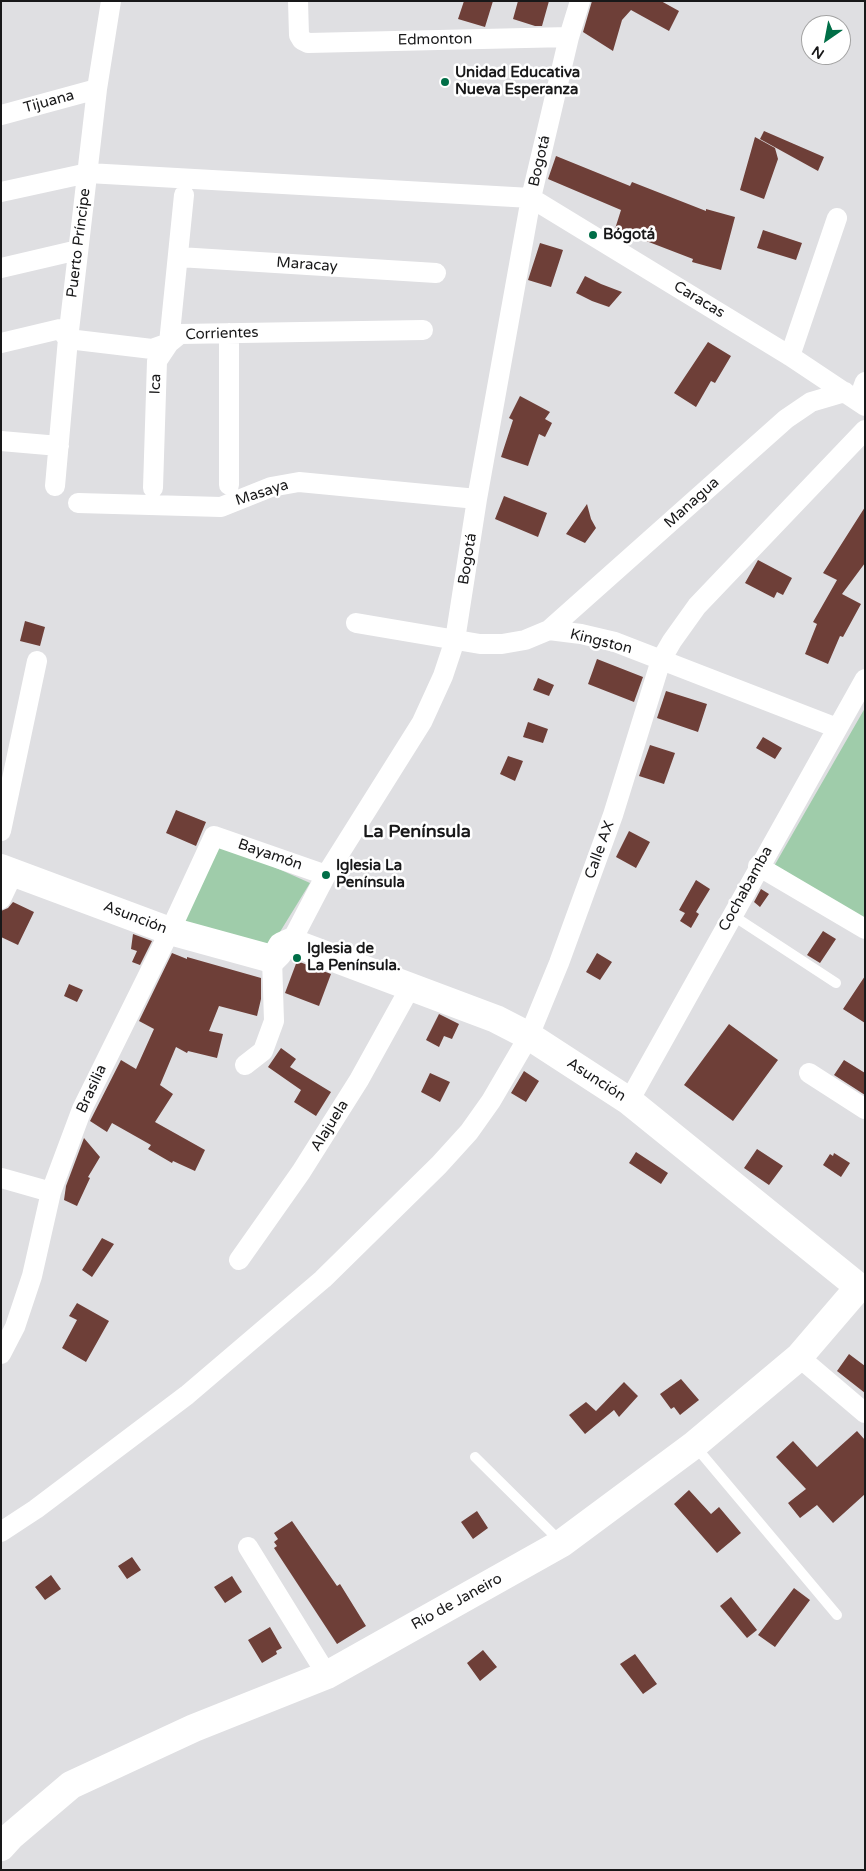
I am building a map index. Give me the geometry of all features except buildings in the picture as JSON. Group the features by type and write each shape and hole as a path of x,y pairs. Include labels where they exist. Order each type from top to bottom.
{"street":[{"name":"Puerto Príncipe","path":"55,486 78,250 97,89 112,1"},
{"name":"Edmonton","path":"298,1 300,35 302,40 308,43 569,37"},
{"name":"Bogotá","path":"245,1065 263,1051 274,1021 282,950 326,875 422,722 443,676 455,640 477,499 531,198 569,37 580,1"},
{"name":"Tijuana","path":"1,115 97,89"},
{"path":"1,192 88,173 531,198"},
{"name":"Ica","path":"153,488 157,360 169,343 184,195"},
{"name":"Caracas","path":"531,198 790,356 858,395"},
{"path":"790,356 837,218"},
{"path":"1,268 78,250"},
{"name":"Maracay","path":"179,257 436,273"},
{"name":"Corrientes","path":"1,343 60,329 68,338 152,349 169,343 180,334 423,330"},
{"path":"229,333 229,485"},
{"name":"Managua","path":"549,630 786,419 811,402 858,395"},
{"name":"Calle AX","path":"1,1532 60,1492 187,1395 323,1279 439,1165 469,1132 491,1101 529,1036 559,963 613,815 661,660 697,606 865,430"},
{"path":"1,441 59,446"},
{"name":"Masaya","path":"78,503 221,507 271,487 299,482 477,499"},
{"name":"Kingston","path":"356,623 480,644 502,644 525,640 549,630 581,634 615,642 836,728"},
{"path":"1,831 37,661"},
{"name":"Cochabamba","path":"629,1101 758,866 865,679"},
{"name":"Bayamón","path":"214,836 326,875"},
{"name":"Brasilia","path":"1,1354 15,1327 32,1276 52,1192 82,1109 170,931 214,836"},
{"path":"758,866 865,929"},
{"path":"1,899 8,870"},
{"name":"Asunción","path":"8,870 170,931 282,950 411,986 496,1019 529,1036 629,1101 862,1284"},
{"name":"Alajuela","path":"239,1260 307,1163 359,1080 411,986"},
{"path":"809,1073 865,1109"},
{"path":"1,1178 52,1192"},
{"name":"Río de Janeiro","path":"1,1847 71,1784 194,1728 327,1675 562,1543 694,1445 799,1357 862,1284"},
{"path":"799,1357 865,1413"},
{"path":"248,1547 327,1675"}],"lane":[{"path":"732,915 836,983"},
{"path":"694,1445 837,1615"},
{"path":"475,1458 562,1543"}],"green space":[{"path":"865,708 865,920 773,868"},
{"path":"218,842 310,883 267,953 179,925"}],"place":[{"name":"Unidad Educativa Nueva Esperanza","path":"445,82"},
{"name":"Bógotá","path":"593,235"},
{"name":"Iglesia La Península","path":"326,875"},
{"name":"Iglesia de La Península.","path":"297,958"}],"district":[{"name":"La Península","path":"417,832"}]}
